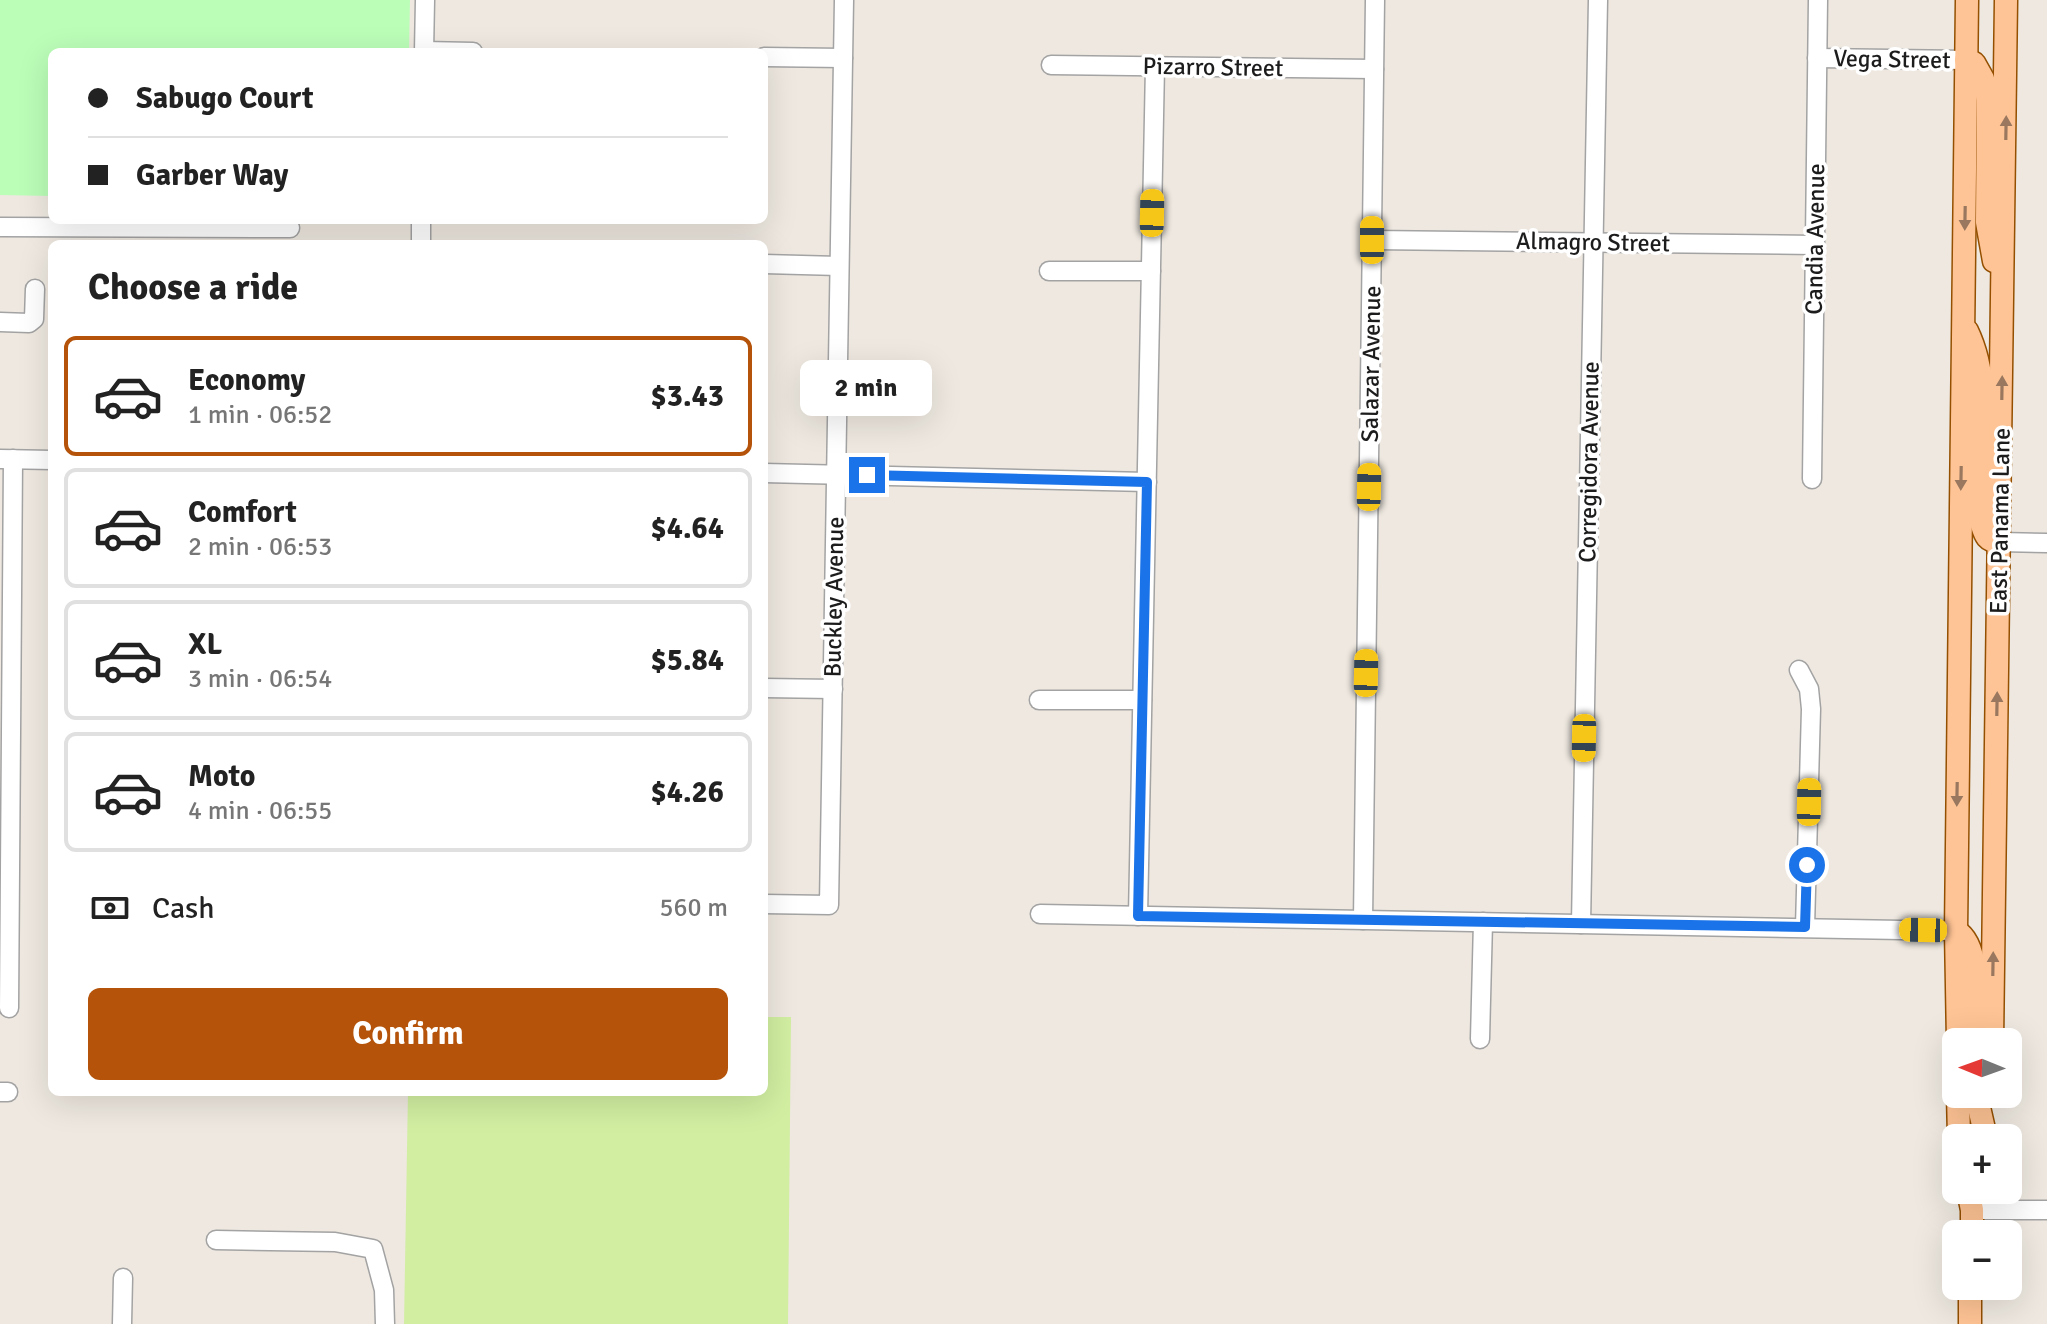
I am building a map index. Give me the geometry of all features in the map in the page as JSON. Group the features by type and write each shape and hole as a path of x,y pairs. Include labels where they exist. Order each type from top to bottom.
{"main road":[{"name":"East Panama Lane","path":"1958,1028 1956,931 1967,0"},
{"name":"East Panama Lane","path":"1992,1028 2006,0"},
{"path":"1966,60 1974,63 1983,79 1988,99 1987,222 2004,293"},
{"path":"1963,323 1977,352 1983,382 1981,522 1985,537 1991,542 2000,542"},
{"path":"1956,931 1963,935 1973,958 1975,1028"},
{"path":"1970,1300 1970,1324"}],"street":[{"path":"424,48 425,0"},
{"name":"Buckley Avenue","path":"768,904 829,905 844,0"},
{"name":"Salazar Avenue","path":"1363,920 1375,0"},
{"name":"Corregidora Avenue","path":"1581,924 1598,0"},
{"name":"Candia Avenue","path":"1812,479 1818,0"},
{"path":"768,57 843,58"},
{"name":"Vega Street","path":"1817,58 1966,60"},
{"name":"Pizarro Street","path":"1051,65 1374,69"},
{"path":"1138,916 1155,66"},
{"path":"0,227 171,236 290,228"},
{"name":"Almagro Street","path":"1372,240 1815,245"},
{"path":"768,264 839,266"},
{"path":"1049,271 1151,271"},
{"path":"0,322 29,323 34,319 35,289"},
{"path":"9,1008 7,459 48,460"},
{"path":"768,473 1147,482"},
{"path":"2000,542 2047,543"},
{"path":"1799,670 1809,689 1811,709 1805,927"},
{"path":"768,688 833,689"},
{"path":"1039,700 1142,700"},
{"path":"1040,914 1956,931"},
{"path":"1480,1039 1483,922"},
{"path":"2013,1204 2047,1210"},
{"path":"216,1240 335,1242 373,1249 384,1290 385,1324"},
{"path":"122,1324 123,1278"}],"green space":[{"path":"0,0 410,0 409,48 48,48 48,196 0,195"},
{"path":"768,1017 791,1017 788,1324 404,1324 408,1096 768,1096"}],"route":[{"path":"867,475 1147,482 1138,916 1805,927 1807,865"}]}
